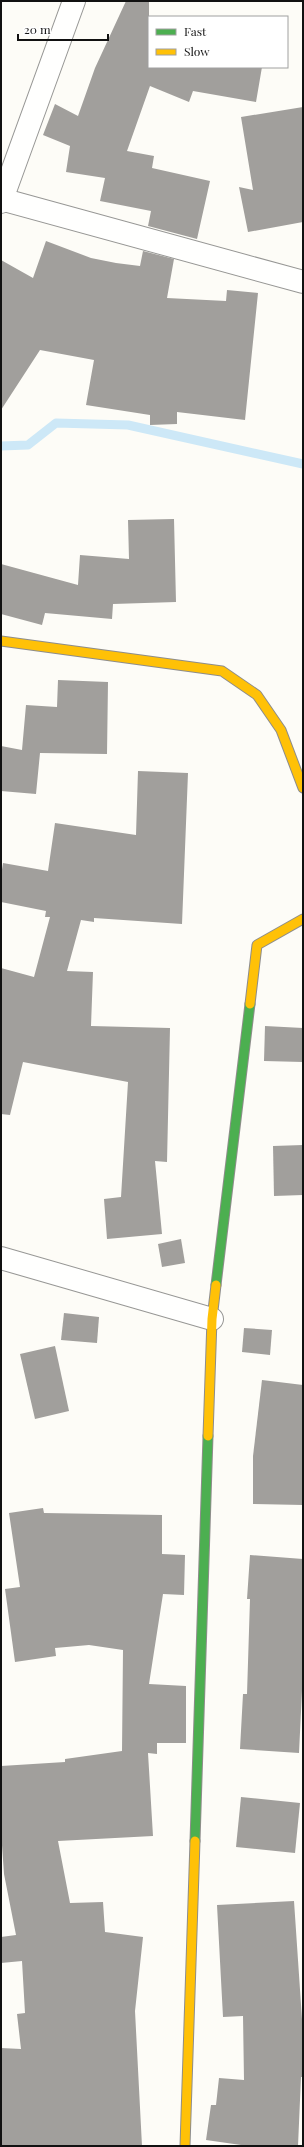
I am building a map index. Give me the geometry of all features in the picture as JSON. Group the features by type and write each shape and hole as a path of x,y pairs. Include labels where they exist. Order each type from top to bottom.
{"street":[{"path":"74,1 1,200 303,282"},
{"path":"1,641 222,671 257,696 281,730 303,788"},
{"path":"185,2146 212,1319 257,945 303,919"},
{"path":"1,1258 212,1319"}],"building":[{"path":"126,1 149,1 148,68 262,68 256,102 193,91 189,102 150,86 127,151 154,156 152,168 210,181 197,239 148,226 151,211 100,201 105,178 66,172 70,146 43,135 55,104 78,116 95,68"},
{"path":"303,107 303,222 248,232 239,187 253,190 241,117"},
{"path":"46,241 91,258 116,263 140,266 143,251 174,259 167,298 226,301 227,290 258,293 245,420 177,412 177,424 150,425 150,415 86,405 94,360 40,350 1,410 1,260 33,278"},
{"path":"174,519 176,602 113,604 112,619 45,613 42,625 1,614 1,564 78,585 80,555 129,559 128,520"},
{"path":"58,680 108,682 107,754 40,753 36,794 1,791 1,746 22,750 26,705 57,707"},
{"path":"138,771 188,773 182,924 94,918 94,922 81,920 67,971 93,972 91,1026 170,1028 167,1162 155,1161 162,1234 107,1239 104,1199 121,1197 128,1082 23,1062 10,1115 1,1114 1,968 34,977 50,917 45,917 46,911 1,902 1,876 3,863 48,871 55,823 136,835"},
{"path":"265,1026 303,1028 303,1062 264,1061"},
{"path":"303,1145 303,1195 274,1196 273,1146"},
{"path":"181,1239 185,1263 162,1267 158,1244"},
{"path":"64,1313 99,1317 97,1343 61,1340"},
{"path":"244,1328 272,1330 270,1355 242,1352"},
{"path":"55,1346 69,1411 35,1419 20,1354"},
{"path":"262,1380 303,1385 303,1505 253,1504 253,1456"},
{"path":"43,1508 44,1513 162,1515 162,1554 185,1555 184,1595 163,1594 149,1684 186,1686 186,1743 157,1743 157,1754 148,1753 153,1836 58,1841 70,1903 103,1902 105,1932 143,1937 135,2011 142,2146 1,2146 1,2048 21,2049 17,2014 25,2013 22,1961 1,1963 1,1937 16,1935 4,1874 1,1831 1,1766 65,1762 65,1759 122,1751 123,1650 89,1645 55,1648 56,1656 15,1662 5,1589 20,1587 9,1513"},
{"path":"250,1555 303,1559 303,1670 299,1753 240,1749 243,1694 247,1694 250,1599 247,1599"},
{"path":"241,1797 300,1803 295,1853 236,1847"},
{"path":"294,1901 303,2034 303,2077 301,2077 298,2146 248,2146 206,2140 211,2105 216,2105 219,2078 244,2080 243,2016 223,2017 217,1905"}],"waterway":[{"path":"1,446 28,445 56,423 128,425 303,464"}],"traffic: fast":[{"path":"216,1285 250,1004"},
{"path":"195,1841 208,1436"}],"traffic: slow":[{"path":"1,641 222,671 257,695 281,730 303,788"},
{"path":"250,1004 257,945 303,919"},
{"path":"208,1436 212,1319 216,1285"},
{"path":"185,2146 195,1841"}]}
